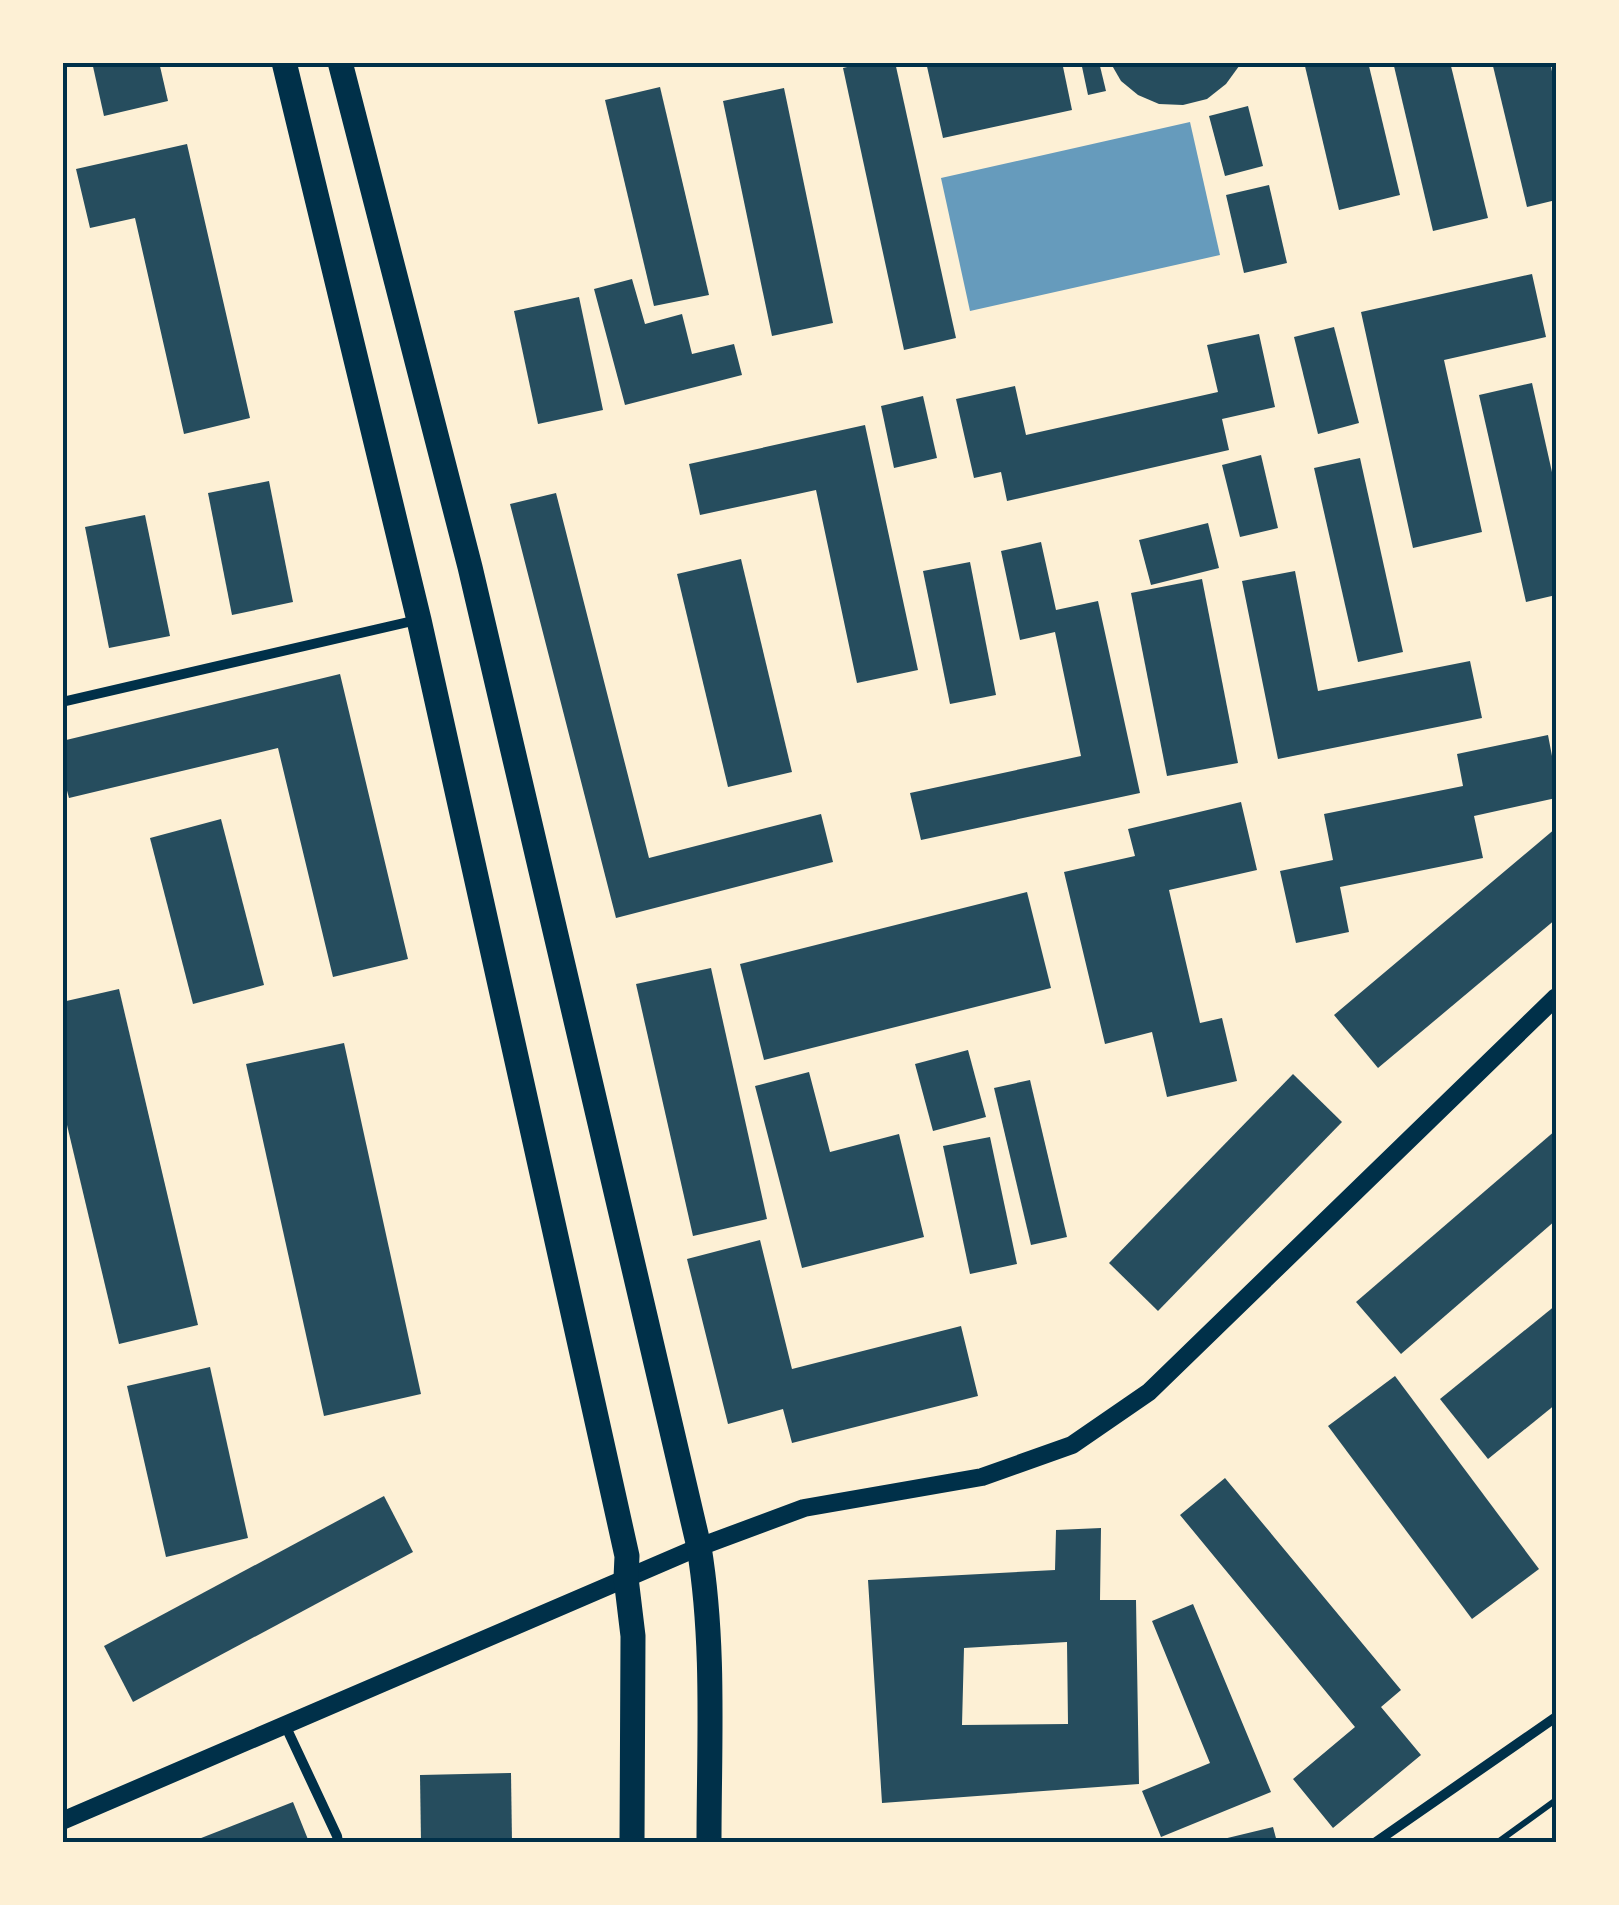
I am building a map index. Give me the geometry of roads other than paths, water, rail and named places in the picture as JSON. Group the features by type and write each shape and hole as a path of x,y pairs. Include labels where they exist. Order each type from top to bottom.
{"main road":[{"path":"284,62 419,620 627,1567 633,1636 632,1842"},
{"path":"340,62 470,567 698,1547 708,1643 709,1842"}],"street":[{"path":"62,702 419,620"},
{"path":"62,1821 285,1726 627,1567 698,1547 804,1508 982,1477 1072,1445 1149,1392 1556,996"},
{"path":"1376,1842 1556,1717"},
{"path":"285,1726 338,1842"}],"water":[{"path":"1190,122 1220,255 970,311 941,178"}]}
